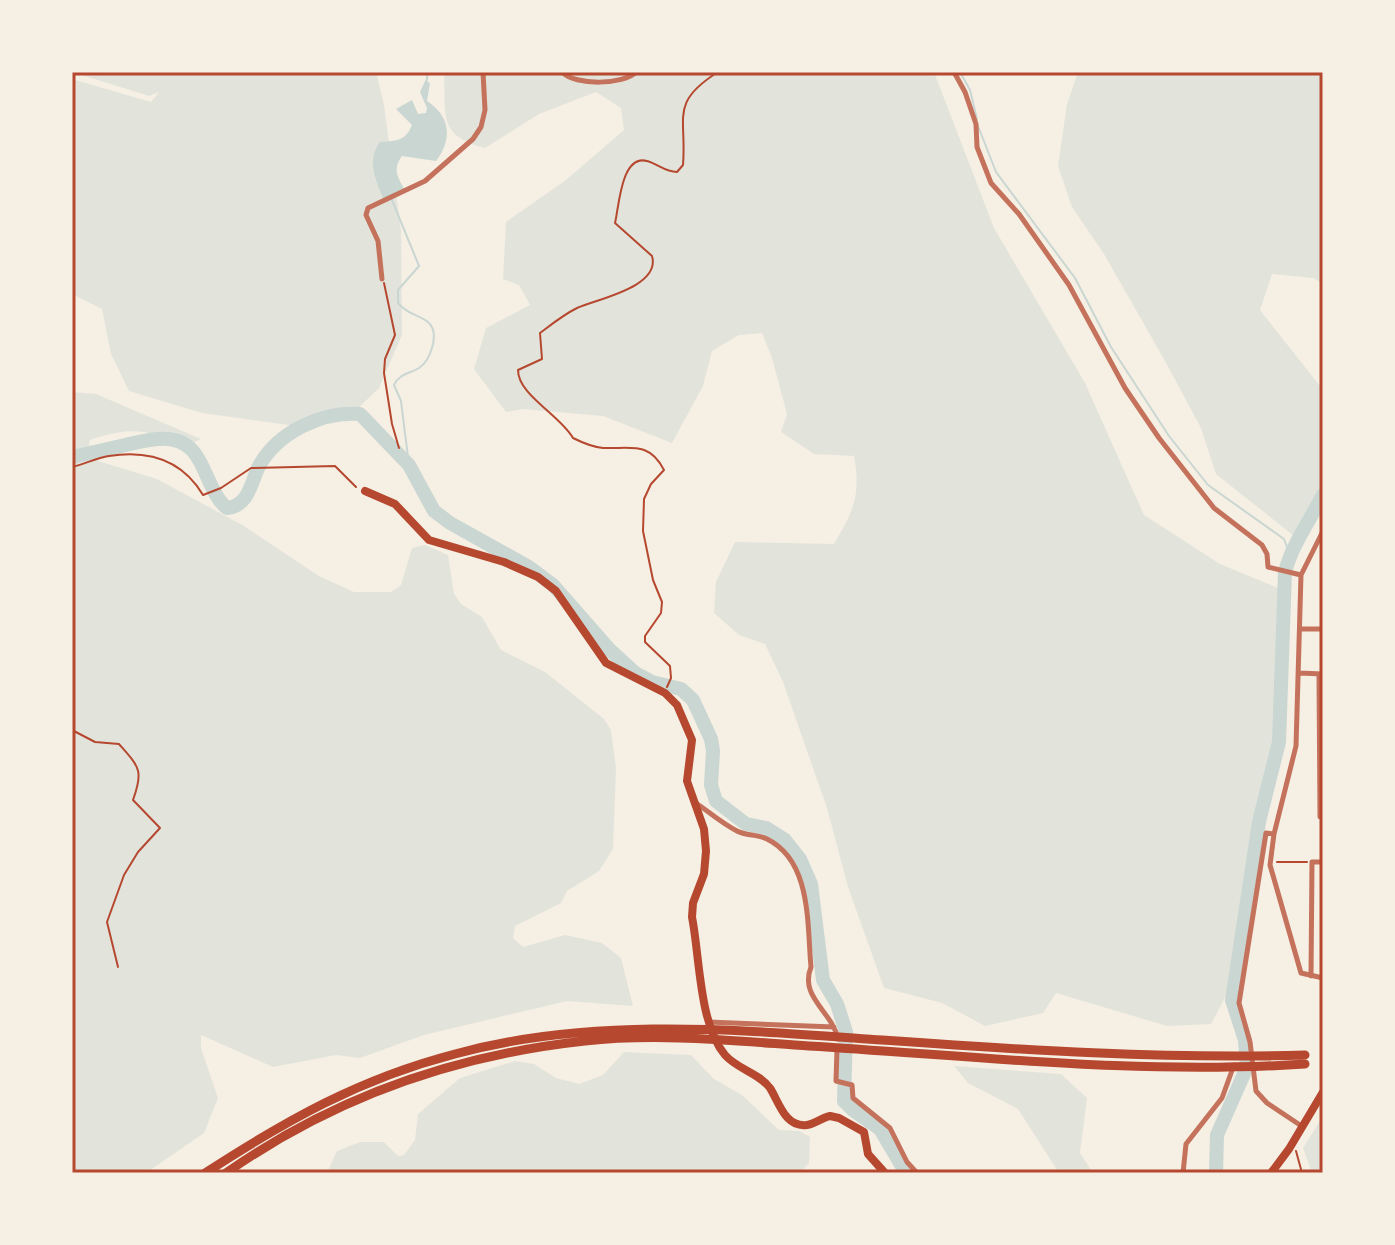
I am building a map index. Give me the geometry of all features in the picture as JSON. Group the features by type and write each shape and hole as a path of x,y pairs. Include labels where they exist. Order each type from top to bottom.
{"highway":[{"path":"205,1173 291,1119 332,1097 376,1079 454,1054 561,1034 772,1033 981,1051 1188,1062 1305,1059"},
{"path":"226,1173 273,1141 342,1106 431,1071 528,1048 642,1034"}],"main road":[{"path":"365,491 395,504 429,540 504,562 538,577 556,591 606,663 665,693 677,705 692,740 687,781 704,829 704,874 693,903 692,917 706,1022 726,1055 769,1087 783,1113 802,1125 810,1125 821,1117 830,1116 864,1132 868,1154 885,1173"},
{"path":"1271,1173 1323,1092"}],"street":[{"path":"382,279 378,241 366,215 368,208 425,181 473,139 481,127 485,110 483,72"},
{"path":"562,72 577,81 615,81 629,79 636,72"},
{"path":"954,72 976,124 977,147 991,183 1019,214 1069,285 1125,388 1159,438 1214,508 1262,545 1267,554 1268,567 1301,575"},
{"path":"1323,531 1301,575 1296,746 1274,834 1271,862 1301,973 1323,978"},
{"path":"1300,629 1323,629"},
{"path":"1299,673 1321,674 1320,817 1323,816"},
{"path":"696,803 738,832 764,837 779,846 794,866 803,886 811,967 807,978 809,992 835,1027 838,1038 836,1081 852,1085 853,1098 890,1128 907,1162 917,1173"},
{"path":"1274,834 1266,833 1239,1003 1257,1059 1256,1091 1267,1103 1303,1127"},
{"path":"1311,976 1312,862 1323,862"},
{"path":"706,1022 835,1027"},
{"path":"1183,1173 1186,1144 1222,1098 1230,1082 1237,1054 1257,1059"}],"path":[{"path":"671,678 670,666 645,642 645,636 661,613 662,602 653,580 643,531 644,499 651,484 664,470 659,460 642,448 600,448 573,438 567,427 521,385 518,370 542,359 540,333 552,324 581,306 620,293 652,270 655,263 652,256 615,223 623,181 631,165 640,160 668,172 677,172 683,165 684,103 699,83 718,72"},
{"path":"382,279 386,285 395,335 385,359 384,373 399,448"},
{"path":"72,467 109,456 142,455 165,459 195,482 203,495 221,488 251,468 335,466 354,486 365,491"},
{"path":"72,730 95,742 119,744 138,766 139,785 133,800 160,828 138,852 124,875 107,922 118,967"},
{"path":"1271,862 1312,862"},
{"path":"1293,1143 1302,1173"}],"shaded area":[{"path":"72,72 376,72 384,105 401,231 402,335 379,388 348,418 303,427 202,413 129,391 111,354 102,309 72,294 72,79 151,102 159,92 149,96"},
{"path":"444,72 934,72 994,228 1085,383 1144,515 1220,564 1278,588 1275,746 1253,818 1231,986 1211,1024 1167,1026 1056,993 1043,1013 985,1026 942,1003 884,988 848,887 827,808 783,682 765,644 739,635 714,613 716,582 735,542 834,544 854,502 857,481 854,456 814,454 781,432 787,414 762,333 739,335 712,351 703,386 672,443 603,416 523,409 506,412 474,369 486,328 530,305 519,285 503,279 506,222 566,180 624,130 621,108 596,92 539,114 485,148 470,143 451,130 445,111"},
{"path":"1078,72 1323,72 1323,284 1313,278 1272,274 1260,310 1323,386 1323,484 1294,536 1216,474 1201,428 1165,361 1104,254 1072,207 1058,166 1067,104"},
{"path":"425,81 430,83 427,101 444,121 445,144 436,161 402,156 397,169 405,190 384,200 374,171 376,149 380,142 400,139 410,130 412,125 396,109 412,100 418,114 426,113 420,92"},
{"path":"72,392 96,394 201,439 189,445 151,433 118,432 90,440 88,453 98,461 157,479 244,526 319,576 354,592 391,592 401,585 412,548 425,545 448,555 454,594 461,604 482,617 501,650 545,672 604,719 611,730 616,768 613,849 599,871 567,891 561,903 515,926 513,938 523,947 565,935 602,943 621,958 633,1006 567,1001 424,1035 360,1058 336,1055 273,1067 201,1035 201,1048 218,1098 204,1133 146,1173 72,1173"},
{"path":"624,1052 691,1055 714,1079 742,1095 779,1130 799,1131 810,1137 809,1163 800,1173 327,1173 337,1151 360,1142 384,1142 398,1156 404,1155 415,1140 418,1114 460,1078 515,1061 534,1064 556,1078 579,1084 603,1075"},
{"path":"954,1066 1061,1074 1087,1098 1080,1153 1093,1173 1059,1173 1018,1109 968,1083"},
{"path":"1323,1116 1323,1173 1312,1173 1303,1148"}],"waterway":[{"path":"426,84 428,72"},
{"path":"960,72 970,90 977,119"},
{"path":"978,126 996,172 1075,278 1111,347 1169,436 1208,485 1284,539 1290,555"},
{"path":"392,200 419,266 398,290 398,303 429,323 434,334 430,354 423,365 402,376 394,385 401,401 409,465"},
{"path":"72,457 143,441 164,439 184,443 199,460 218,498 227,508 245,498 267,454 289,434 316,420 360,414 409,465 434,511 529,567 553,585 610,650 635,673 652,682 681,689 693,700 711,739 711,785 716,801 746,824 766,828 785,840 800,859 811,884 823,980 837,1004 846,1032 844,1101 880,1129 906,1173"},
{"path":"1216,1173 1217,1135 1247,1067 1245,1040 1232,1000 1259,822 1279,742 1285,572 1297,542 1323,495"}]}
